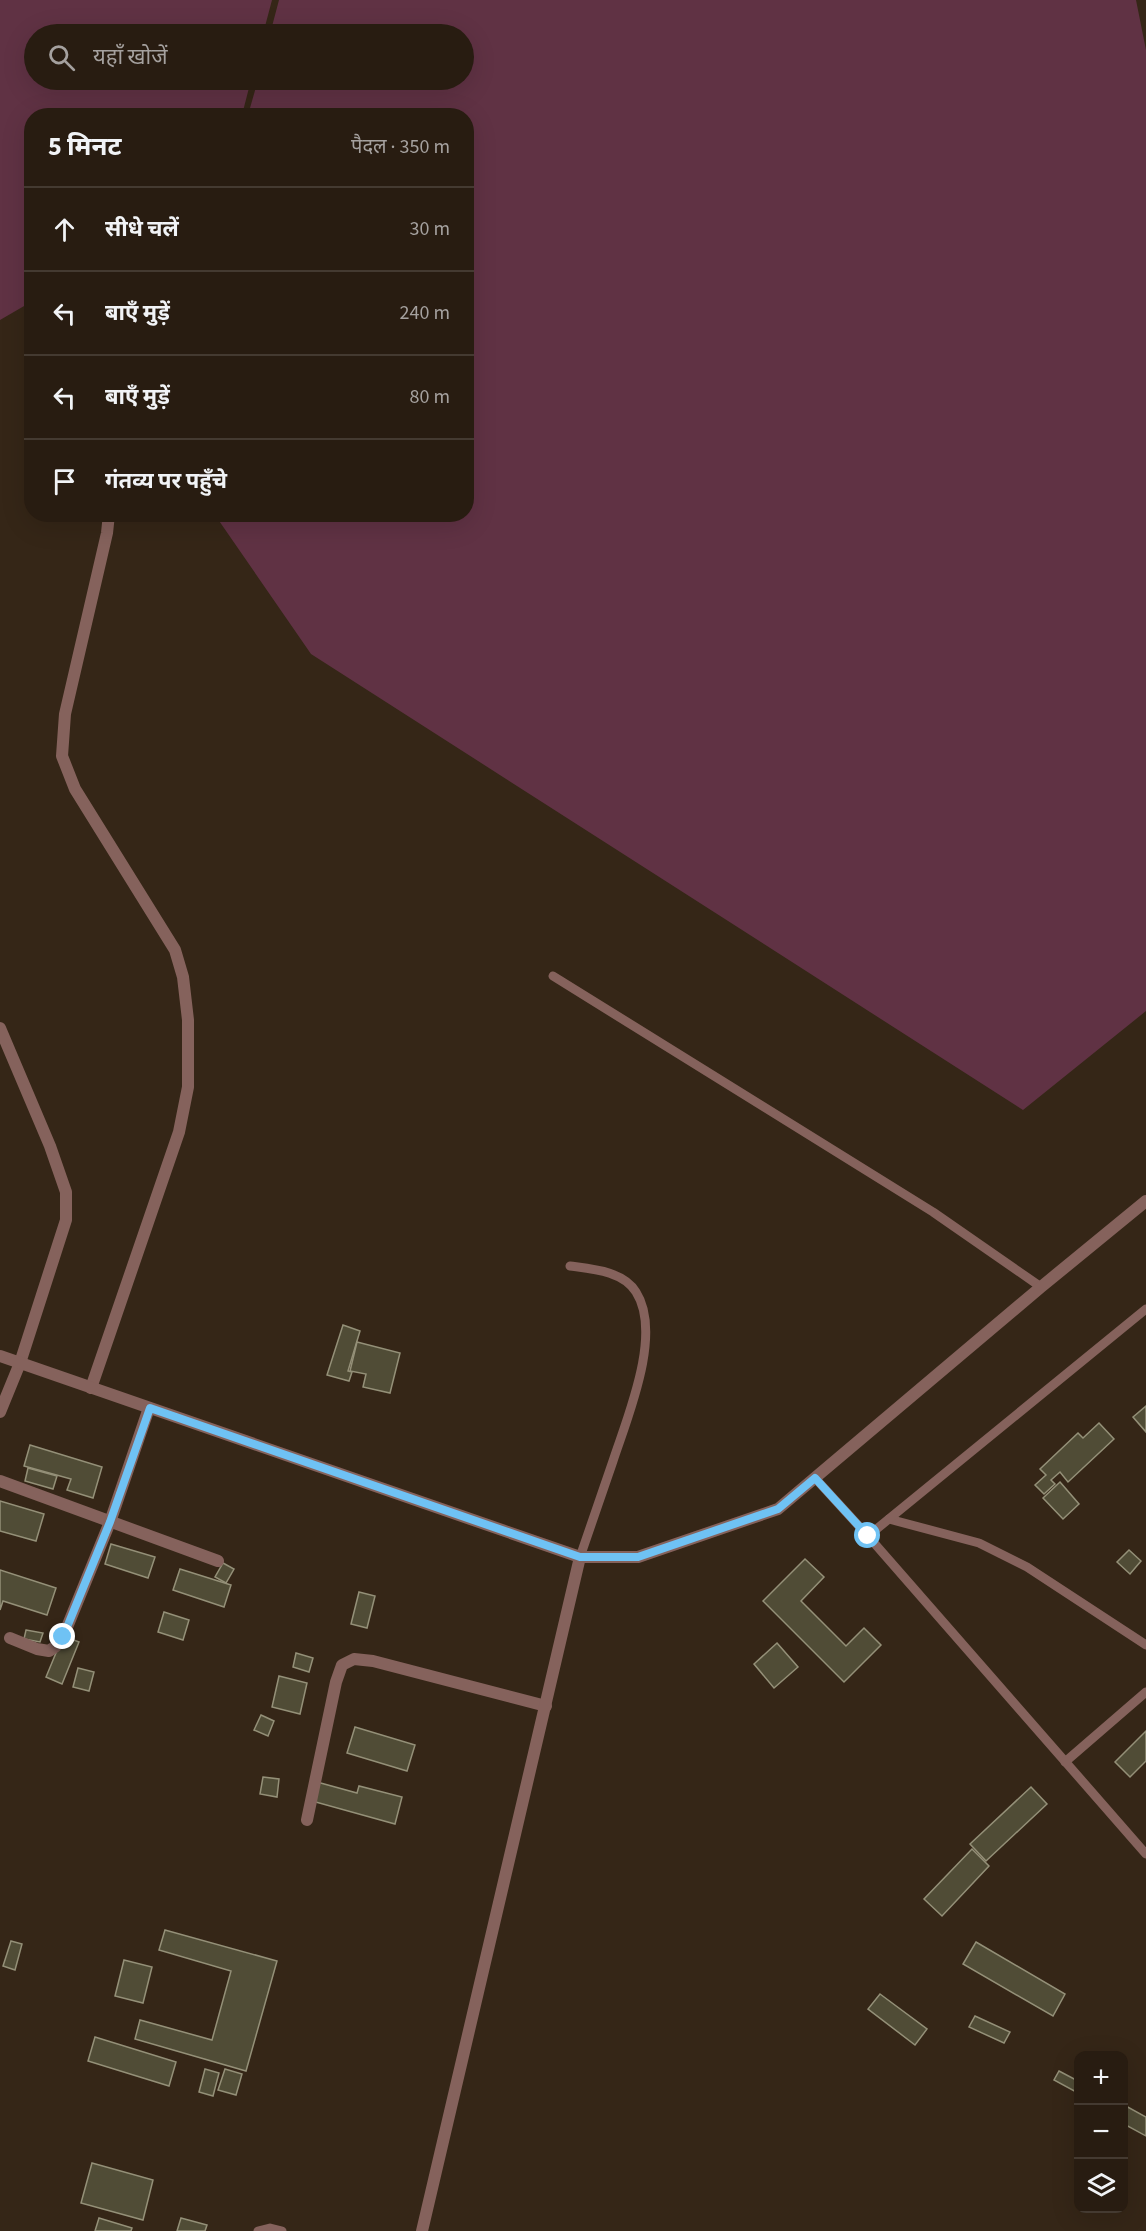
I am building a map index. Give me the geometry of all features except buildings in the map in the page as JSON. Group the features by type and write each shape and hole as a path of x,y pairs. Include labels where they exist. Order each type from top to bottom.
{"street":[{"path":"92,1388 179,1132 188,1087 188,1020 183,977 175,950 75,789 62,756 65,714 108,522"},
{"path":"0,1028 50,1146 66,1192 66,1220 20,1363 0,1412"},
{"path":"0,1356 580,1557 638,1557 778,1509 1146,1201"},
{"path":"10,1638 37,1649 49,1651 63,1637 110,1522 150,1408"},
{"path":"0,1481 218,1561"},
{"path":"422,2231 580,1557"},
{"path":"306,1820 336,1682 342,1665 354,1659 373,1661 546,1706"}],"lane":[{"path":"553,976 933,1212 1041,1287"},
{"path":"570,1266 603,1271 621,1279 635,1290 643,1305 646,1324 645,1347 639,1381 580,1557"},
{"path":"868,1536 1146,1309"},
{"path":"815,1478 1146,1854"},
{"path":"889,1519 979,1543 1027,1567 1146,1645"},
{"path":"1065,1762 1146,1692"},
{"path":"258,2231 270,2228 282,2231"}],"shaded area":[{"path":"0,0 272,0 266,24 24,24 24,90 248,90 244,108 24,108 24,306 0,320"},
{"path":"279,0 1136,0 1146,50 1146,1011 1023,1110 311,654 220,522 474,522 474,108 250,108 255,90 474,90 474,24 273,24"}],"route":[{"path":"63,1637 110,1522 150,1408 580,1557 638,1557 778,1509 815,1478 868,1536"}]}
